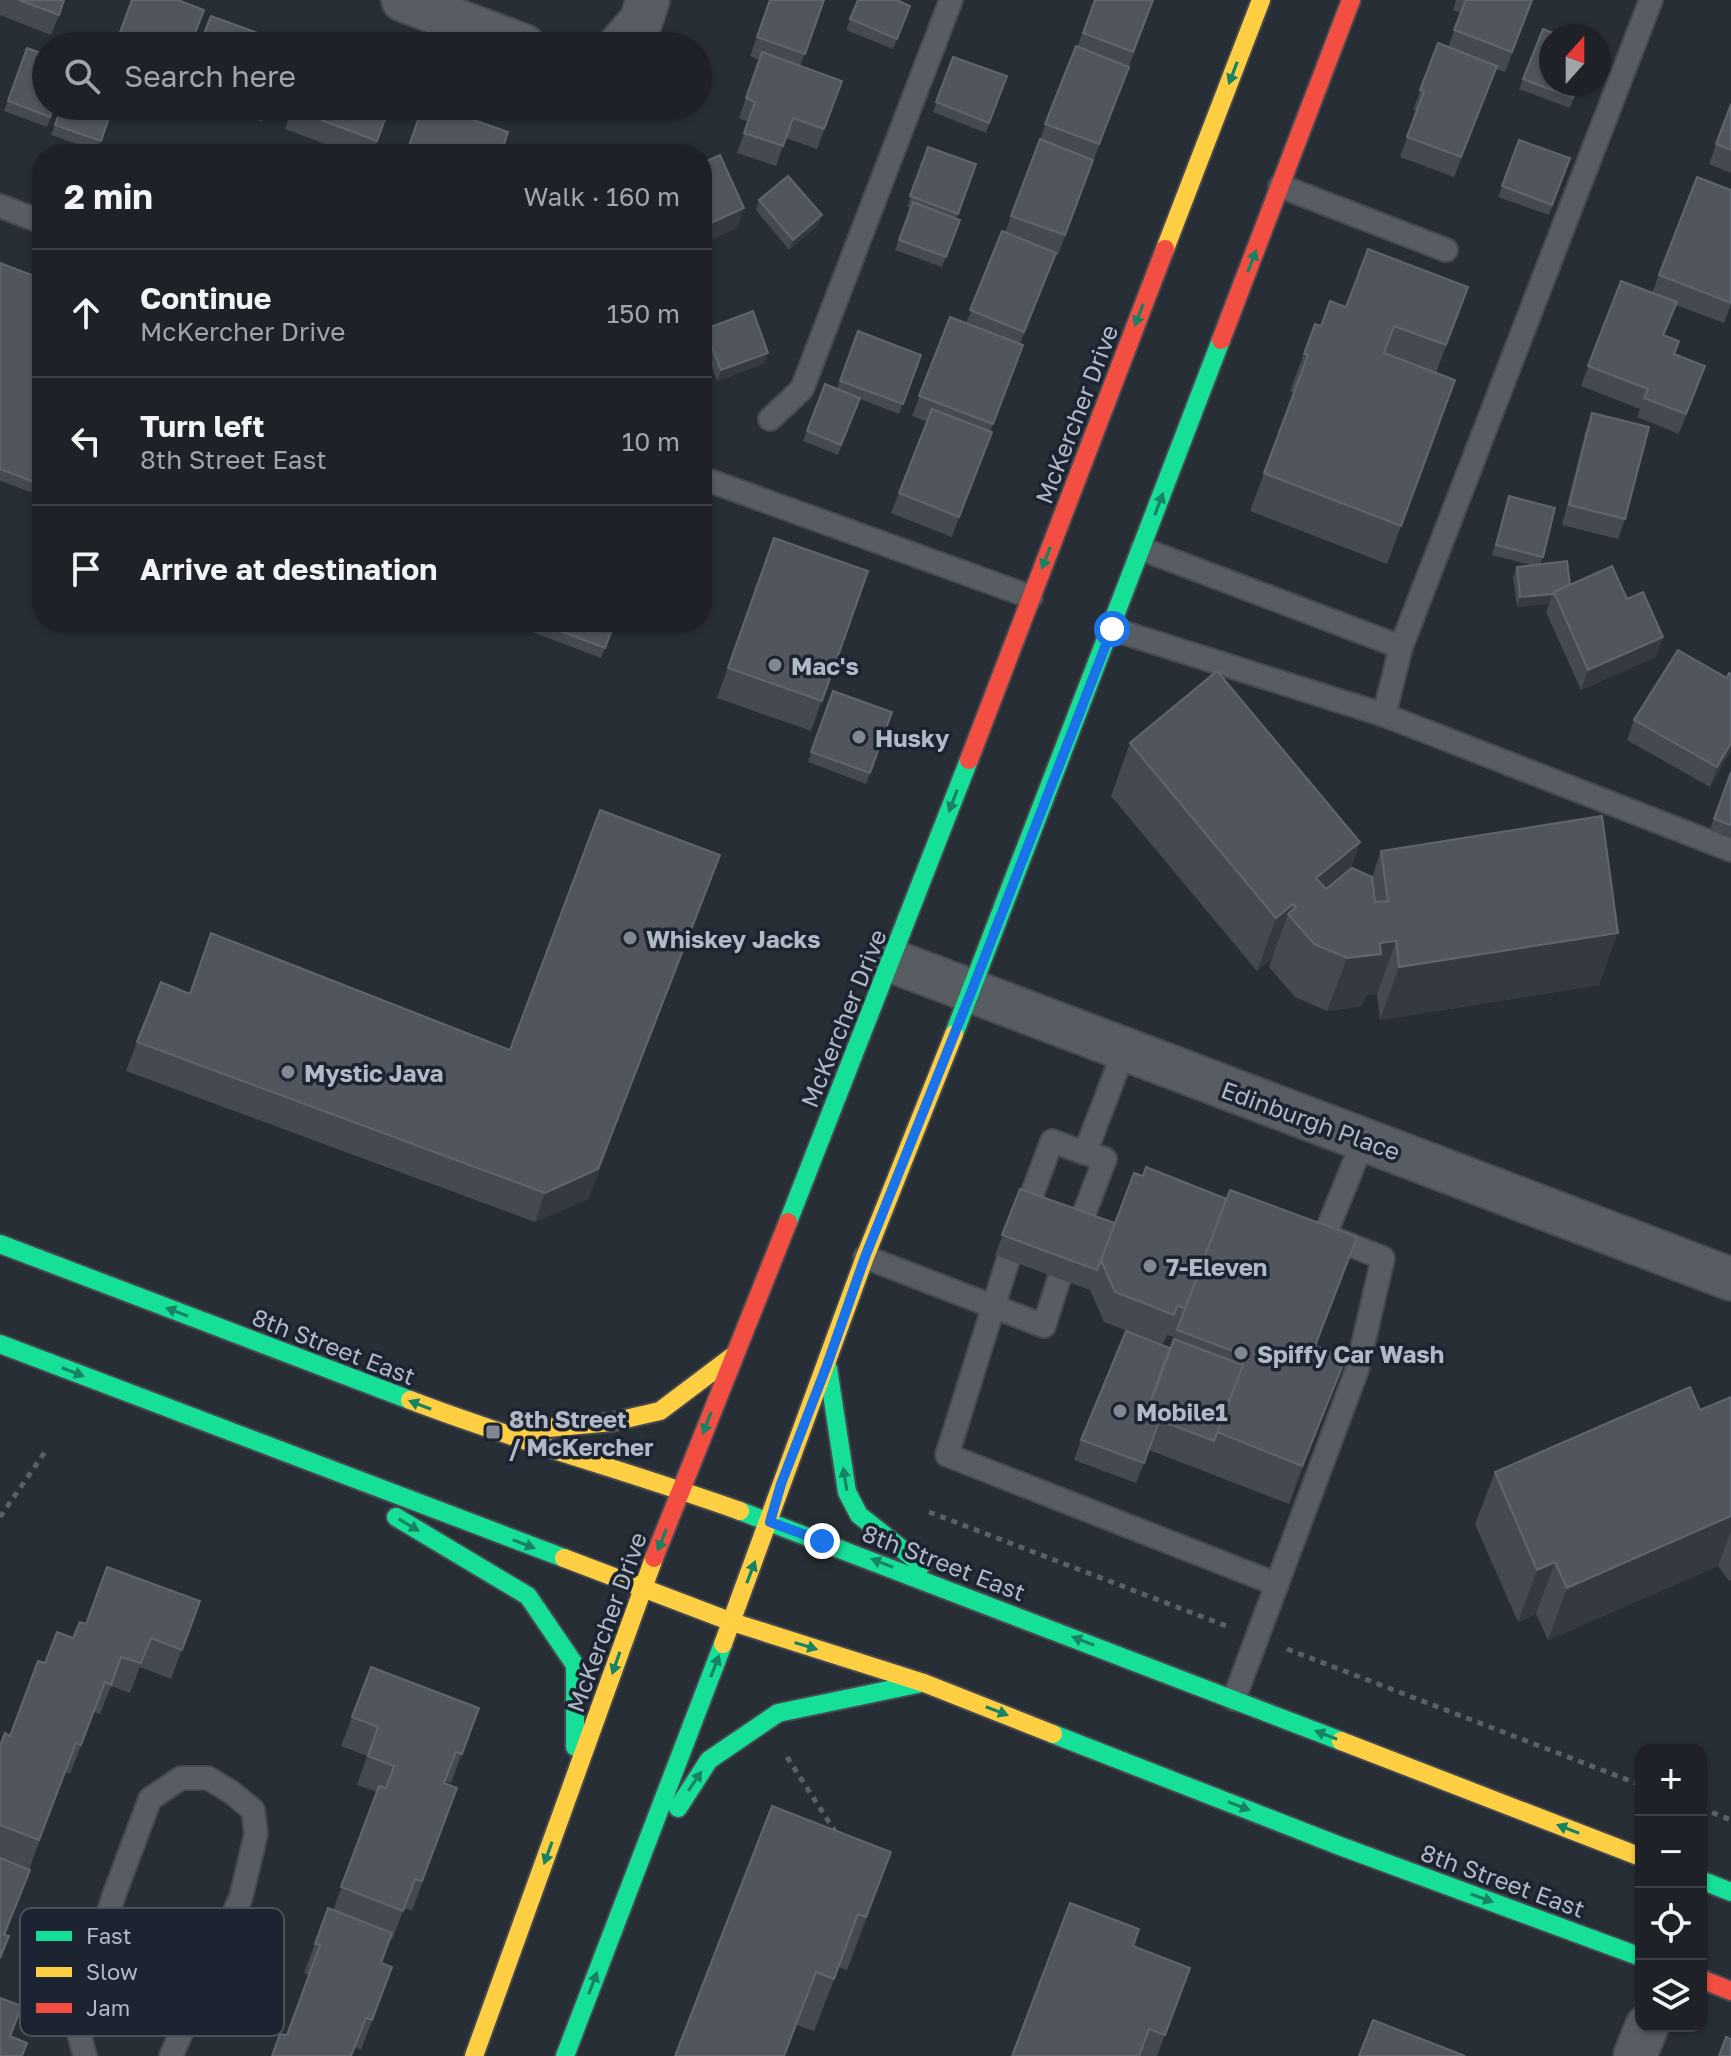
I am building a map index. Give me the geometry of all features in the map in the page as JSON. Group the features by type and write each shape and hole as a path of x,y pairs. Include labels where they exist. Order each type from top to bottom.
{"main road":[{"name":"McKercher Drive","path":"474,2056 642,1589 892,961 1261,0"},
{"path":"565,2056 770,1522 781,1484 865,1257 1112,629 1351,0"},
{"name":"8th Street East","path":"0,1244 493,1432 681,1490 955,1591 1635,1855"},
{"name":"8th Street East","path":"0,1344 642,1589 732,1622 924,1683 1340,1846 1635,1955"},
{"path":"493,1432 612,1422 660,1411 733,1356"},
{"path":"827,1365 847,1492 859,1515 955,1591"},
{"path":"294,1456 528,1596 575,1665 575,1780"},
{"path":"636,1869 709,1760 778,1713 924,1683"},
{"path":"1707,1882 1731,1892"},
{"path":"1707,1981 1731,1991"}],"street":[{"path":"403,0 487,32"},
{"path":"631,32 641,21 648,0"},
{"name":"Edinburgh Place","path":"892,961 1731,1279"},
{"path":"1635,2056 1645,2032"}],"lane":[{"path":"770,419 802,389 951,0"},
{"path":"1384,715 1401,647 1651,0"},
{"path":"1280,186 1446,250"},
{"path":"0,206 32,218"},
{"path":"712,482 1031,597"},
{"path":"1142,549 1401,647"},
{"path":"1112,629 1384,715 1731,850"},
{"path":"1085,1153 1124,1051"},
{"path":"1234,1699 1357,1370 1383,1258 1325,1235 1364,1139"},
{"path":"1025,1213 1052,1141 1105,1159 1077,1232"},
{"path":"865,1257 1044,1326 1059,1279"},
{"path":"1008,1260 947,1455 1276,1584"},
{"path":"110,1908 150,1799 181,1778 208,1778 253,1810 256,1834 236,1908"},
{"path":"79,2036 85,2056"},
{"path":"171,2056 180,2036"}],"path":[{"path":"0,1517 45,1452"},
{"path":"923,1510 1635,1783"},
{"path":"785,1752 844,1845"},
{"path":"1707,1810 1731,1820"}],"building":[{"path":"19,0 64,0 59,15"},
{"path":"132,0 178,0 204,10 195,32 120,32"},
{"path":"770,0 824,0 805,54 757,37"},
{"path":"858,0 897,0 910,6 897,39 850,19"},
{"path":"1095,0 1153,0 1133,52 1083,33"},
{"path":"1466,0 1532,0 1512,52 1454,30"},
{"path":"211,16 255,32 205,32"},
{"path":"1539,39 1539,85 1523,79"},
{"path":"1438,43 1497,66 1461,157 1407,137"},
{"path":"1076,46 1129,67 1099,144 1045,124"},
{"path":"27,48 32,50 32,110 8,101"},
{"path":"762,52 842,81 824,129 793,118 783,146 744,133 755,102 746,98"},
{"path":"953,57 1007,76 989,123 936,102"},
{"path":"1731,104 1731,150 1716,144"},
{"path":"57,120 108,120 101,141 55,125"},
{"path":"321,120 385,120 377,141"},
{"path":"418,120 474,120 508,132 504,144 410,144"},
{"path":"1040,139 1093,160 1065,235 1011,216"},
{"path":"1519,140 1570,158 1552,205 1502,186"},
{"path":"928,147 976,164 958,214 910,196"},
{"path":"720,155 744,208 712,222 712,159"},
{"path":"788,176 822,215 793,240 759,200"},
{"path":"1697,177 1731,190 1731,303 1659,275"},
{"path":"913,202 960,220 946,257 899,240"},
{"path":"1002,231 1056,253 1024,332 970,310"},
{"path":"1368,249 1468,287 1446,345 1394,326 1384,353 1455,380 1401,526 1264,473 1308,355 1304,354 1315,324 1321,326 1330,301 1346,307"},
{"path":"0,263 32,275 32,481 0,469"},
{"path":"1621,281 1677,302 1663,335 1679,341 1674,354 1705,366 1686,414 1644,398 1648,389 1588,366"},
{"path":"753,311 768,353 721,370 712,347 712,326"},
{"path":"950,317 1023,345 993,424 919,396"},
{"path":"858,331 921,355 903,404 840,381"},
{"path":"825,384 860,398 841,445 807,431"},
{"path":"932,409 992,432 959,517 899,493"},
{"path":"1592,413 1649,427 1625,519 1569,505"},
{"path":"1509,496 1555,508 1543,557 1496,545"},
{"path":"774,538 868,571 822,701 728,668"},
{"path":"1567,561 1570,585 1554,594 1520,597 1517,567"},
{"path":"1612,566 1627,599 1643,592 1663,637 1588,670 1554,592"},
{"path":"563,632 611,632 605,648"},
{"path":"1678,650 1727,678 1731,674 1731,743 1717,767 1634,720"},
{"path":"1217,671 1360,842 1316,878 1326,889 1352,868 1372,877 1375,902 1388,901 1381,851 1602,816 1618,933 1399,967 1396,941 1380,943 1381,954 1347,958 1314,944 1288,914 1296,907 1293,904 1276,918 1130,743"},
{"path":"833,691 892,712 870,773 811,752"},
{"path":"1731,772 1731,825 1714,819"},
{"path":"600,810 720,855 598,1169 545,1193 137,1042 161,982 190,994 211,933 510,1050"},
{"name":"7-Eleven","path":"1146,1167 1227,1199 1186,1308 1177,1306 1174,1315 1115,1292 1101,1260 1134,1173 1143,1176"},
{"path":"1020,1189 1115,1223 1097,1270 1002,1235"},
{"name":"Spiffy Car Wash","path":"1230,1190 1357,1237 1315,1346 1346,1357 1302,1466 1217,1432 1246,1356 1177,1330"},
{"name":"Mobile1","path":"1126,1331 1170,1348 1145,1416 1159,1421 1144,1463 1081,1440"},
{"path":"1174,1339 1243,1365 1214,1441 1159,1420 1163,1412 1149,1407"},
{"path":"1690,1387 1700,1410 1731,1397 1731,1516 1567,1588 1555,1562 1537,1570 1495,1472"},
{"path":"107,1567 200,1601 182,1650 151,1638 141,1663 121,1657 111,1685 105,1682 81,1745 76,1743 39,1840 0,1825 0,1746 5,1733 10,1736 38,1661 45,1663 57,1632 73,1638 80,1622 86,1624"},
{"path":"371,1667 479,1708 462,1754 456,1752 444,1783 457,1788 422,1881 415,1879 403,1911 341,1887 379,1786 386,1788 394,1766 368,1756 378,1727 352,1717"},
{"path":"772,1806 891,1852 866,1917 858,1914 834,1979 816,1972 784,2056 675,2056"},
{"path":"0,1858 30,1870 4,1935 9,1936 0,1958"},
{"path":"1070,1903 1139,1929 1133,1946 1190,1968 1165,2035 1149,2029 1139,2056 1012,2056"},
{"path":"328,1908 392,1933 381,1963 392,1967 372,2020 366,2018 351,2056 272,2056 279,2036 287,2035 320,1945 315,1944"},
{"path":"0,1998 20,2005 10,2036 27,2043 22,2056 0,2056"},
{"path":"1373,2020 1465,2056 1359,2056"},
{"path":"1726,2037 1731,2039 1731,2056 1719,2056"}],"traffic: fast":[{"path":"954,1034 1221,340"},
{"path":"788,1222 969,760"},
{"path":"0,1244 410,1400"},
{"path":"0,1344 564,1558"},
{"path":"828,1368 847,1492 859,1515 922,1565"},
{"path":"740,1511 1341,1741"},
{"path":"396,1517 528,1596 575,1665 575,1747"},
{"path":"565,2056 723,1644"},
{"path":"678,1808 709,1760 778,1713 922,1683"},
{"path":"1053,1734 1340,1846 1635,1955"},
{"path":"1707,1882 1731,1892"}],"traffic: slow":[{"path":"1165,249 1261,0"},
{"path":"723,1644 865,1257 954,1034"},
{"path":"515,1431 612,1422 660,1411 733,1356"},
{"path":"410,1400 740,1511"},
{"path":"564,1558 732,1622 924,1683 1053,1734"},
{"path":"474,2056 654,1558"},
{"path":"1341,1741 1635,1855"}],"traffic: jam":[{"path":"1221,340 1351,0"},
{"path":"969,760 1165,249"},
{"path":"654,1558 788,1222"},
{"path":"1707,1981 1731,1991"}],"place":[{"name":"Mac's","path":"775,665"},
{"name":"Husky","path":"859,737"},
{"name":"Whiskey Jacks","path":"630,938"},
{"name":"Mystic Java","path":"288,1072"},
{"name":"7-Eleven","path":"1150,1266"},
{"name":"Spiffy Car Wash","path":"1241,1353"},
{"name":"Mobile1","path":"1120,1411"},
{"name":"8th Street / McKercher","path":"493,1432"}],"route":[{"path":"822,1541 770,1522 781,1484 865,1257 1112,629"}]}
